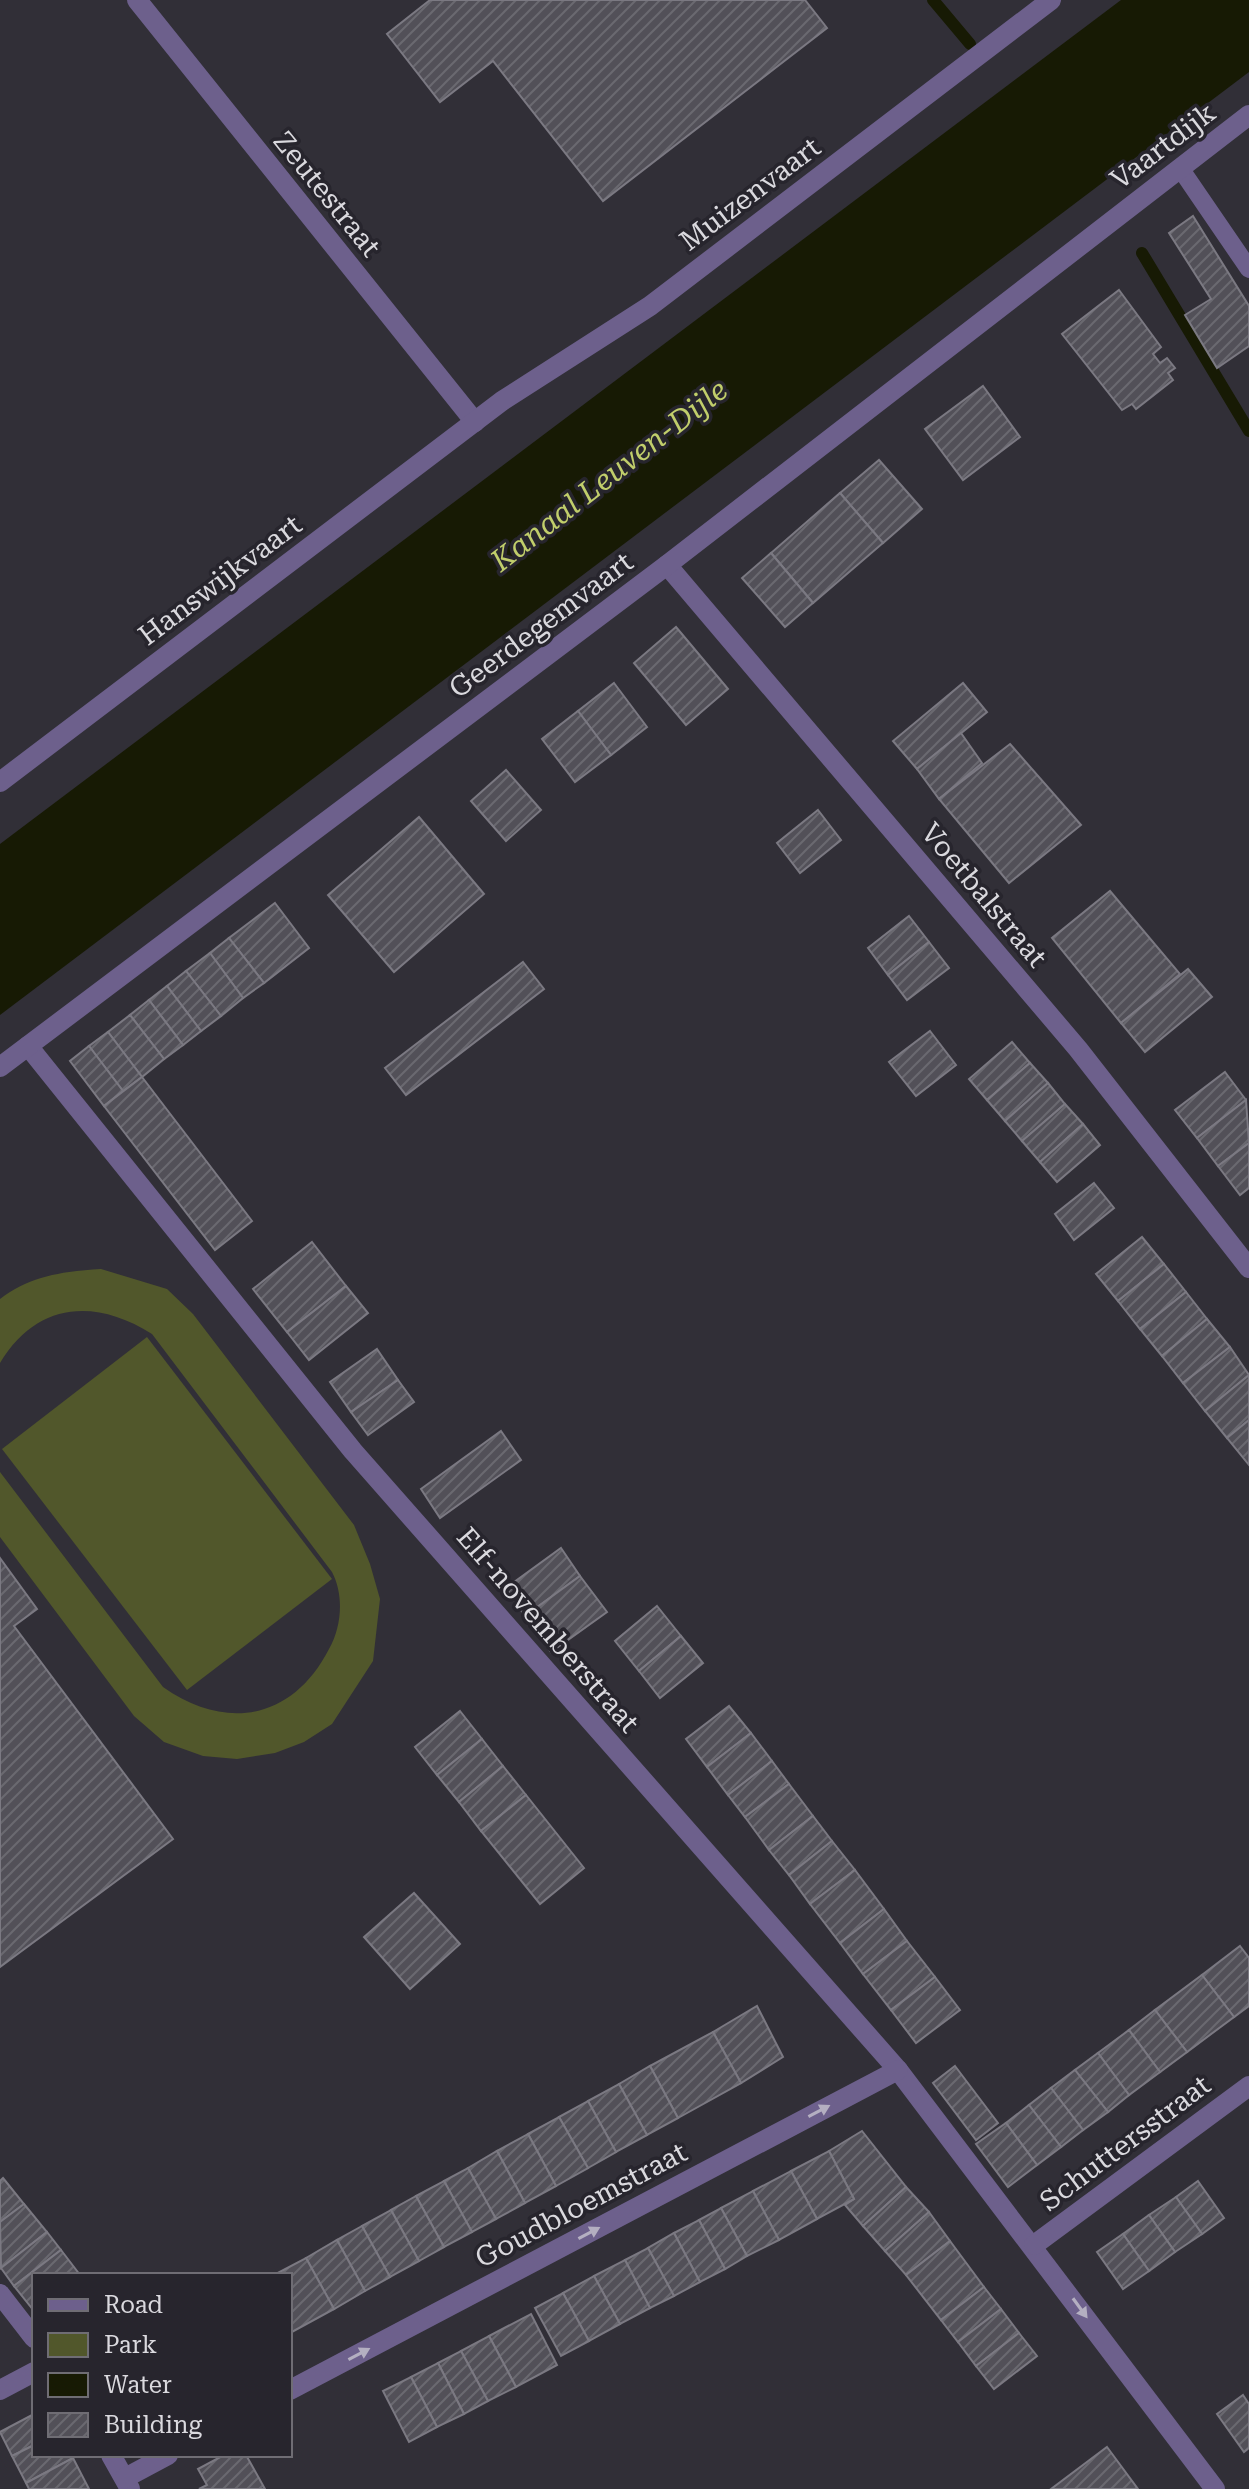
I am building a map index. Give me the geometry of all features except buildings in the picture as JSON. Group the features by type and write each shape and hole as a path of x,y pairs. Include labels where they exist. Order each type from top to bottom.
{"street":[{"name":"Zeutestraat","path":"137,0 475,422"},
{"name":"Muizenvaart","path":"475,422 650,306 1051,0"},
{"name":"Vaartdijk","path":"1110,221 1249,115"},
{"name":"Geerdegemvaart","path":"0,1067 667,565 1110,221"},
{"name":"Hanswijkvaart","path":"0,782 475,422"},
{"name":"Voetbalstraat","path":"667,565 1078,1049 1249,1268"},
{"name":"Elf-novemberstraat","path":"28,1046 353,1451 898,2070 1034,2245 1215,2489"},
{"name":"Goudbloemstraat","path":"292,2389 898,2070"},
{"name":"Schuttersstraat","path":"1034,2245 1249,2086"},
{"path":"0,2294 32,2335"},
{"path":"0,2390 32,2373"},
{"path":"112,2457 127,2483 165,2457"}],"lane":[{"path":"1180,168 1249,269"}],"green space":[{"path":"101,1269 167,1289 193,1314 354,1525 380,1599 373,1661 332,1724 304,1742 275,1753 237,1759 203,1756 164,1742 134,1716 0,1537 0,1472 163,1687 211,1710 234,1713 256,1711 278,1704 297,1691 314,1673 333,1640 339,1621 340,1600 332,1572 152,1334 131,1322 109,1315 89,1311 68,1312 31,1328 0,1363 0,1299 23,1285 48,1276"},
{"path":"147,1337 332,1579 187,1690 2,1449"}],"water":[{"name":"Kanaal Leuven-Dijle","path":"1121,0 1249,0 1249,72 0,1015 0,844"}],"waterway":[{"path":"933,0 970,44"},
{"path":"1142,253 1249,431"}]}
